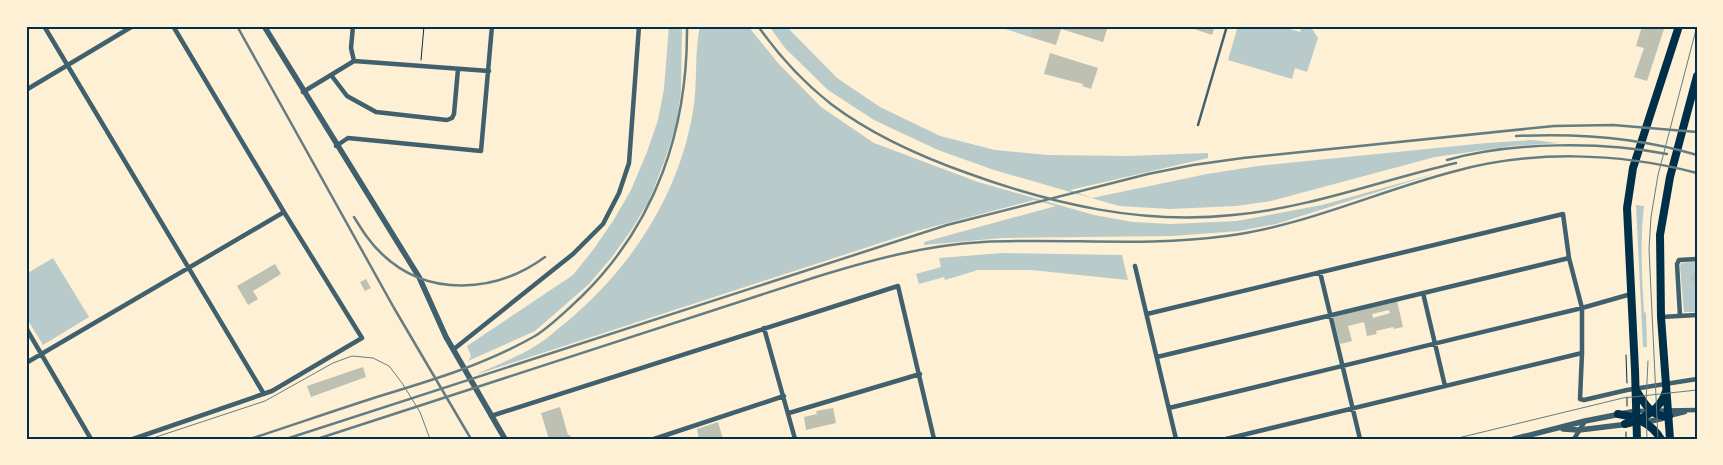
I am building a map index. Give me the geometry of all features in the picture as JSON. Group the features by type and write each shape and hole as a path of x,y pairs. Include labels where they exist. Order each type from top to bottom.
{"main road":[{"path":"1637,439 1638,419 1631,389 1631,294 1627,208 1633,168 1679,26"},
{"path":"1670,439 1661,317 1660,262 1662,214 1697,76"},
{"path":"1642,400 1649,404 1656,403 1660,400 1667,384"},
{"path":"1625,424 1638,419 1661,404 1667,384"},
{"path":"1631,389 1656,415 1669,413"},
{"path":"1618,414 1638,419 1649,425 1662,439"}],"street":[{"path":"44,26 264,394"},
{"path":"26,90 133,26"},
{"path":"133,439 272,391 362,338 284,212 174,26"},
{"path":"264,26 336,146 419,277 446,337 505,439"},
{"path":"353,26 352,48 354,61"},
{"path":"336,146 348,138 481,151 492,26"},
{"path":"454,350 573,254 603,224 619,193 630,162 639,26"},
{"path":"303,92 354,61 489,71"},
{"path":"331,75 347,96 376,112 447,120 452,118 454,114 458,69"},
{"path":"26,363 284,212"},
{"path":"1147,314 1564,214 1569,258 1582,308 1580,399 1584,400 1631,389 1697,379"},
{"path":"1157,357 1569,258"},
{"path":"1680,316 1677,264 1679,260 1697,258"},
{"path":"1135,266 1176,439"},
{"path":"1320,272 1360,439"},
{"path":"491,416 898,286 934,439"},
{"path":"1423,293 1446,386"},
{"path":"1169,408 1582,308 1631,294"},
{"path":"1661,317 1697,315"},
{"path":"26,328 91,439"},
{"path":"764,328 795,439"},
{"path":"1226,439 1582,353"},
{"path":"789,413 920,374"},
{"path":"654,439 784,396"},
{"path":"1514,439 1627,412 1638,419 1694,410"},
{"path":"1574,439 1586,421"},
{"path":"1556,428 1579,430 1625,424"}],"lane":[{"path":"1198,125 1227,26"}],"path":[{"path":"420,66 424,26"},
{"path":"1626,352 1631,389 1627,412"}],"shaded area":[{"path":"669,26 682,26 681,92 676,126 649,201 612,257 589,284 535,331 468,361 471,356 467,346 573,275 613,221 631,190 658,120 664,89"},
{"path":"700,26 748,26 778,63 821,107 874,143 978,182 1094,215 1133,222 1172,224 1237,221 1322,205 1437,173 1276,224 1239,231 1172,236 1002,238 924,245 924,242 1056,206 1034,200 917,231 475,375 525,352 549,336 586,305 606,284 642,238 670,187 689,131 695,99"},
{"path":"769,26 786,26 837,78 880,107 940,136 995,150 1048,155 1128,156 1208,153 1208,158 1070,190 1092,198 1207,174 1258,166 1486,143 1532,140 1559,143 1512,146 1435,157 1271,201 1236,206 1170,209 1119,206 994,170 938,150 874,120 828,90 785,48"},
{"path":"996,26 1033,26 1030,37"},
{"path":"1238,26 1279,26 1300,32 1302,26 1310,26 1318,38 1307,72 1295,68 1292,79 1228,60"},
{"path":"1636,205 1644,206 1642,259 1647,347 1643,347"},
{"path":"1002,253 1122,255 1128,280 1031,270 978,270 945,280 944,277 919,284 916,274 941,267 939,258"},
{"path":"53,258 89,317 43,345 26,317 26,274"},
{"path":"1697,261 1697,312 1684,312 1680,266 1681,263"}],"building":[{"path":"1033,26 1108,26 1103,42 1061,29 1056,45 1030,37"},
{"path":"1185,26 1215,26 1212,35"},
{"path":"1642,26 1665,26 1647,81 1634,77 1644,48 1636,46"},
{"path":"1050,53 1098,68 1091,89 1082,86 1083,84 1044,74"},
{"path":"275,264 281,274 253,291 258,299 248,305 237,286"},
{"path":"1695,271 1697,273 1697,283 1695,284 1693,283 1694,280 1691,281 1691,275"},
{"path":"366,279 371,288 365,291 360,282"},
{"path":"1397,301 1403,327 1376,331 1377,334 1367,336 1364,322 1348,326 1352,341 1340,344 1333,317","holes":["1389,310 1390,313 1373,318 1372,314"]},
{"path":"363,367 366,377 311,397 307,386"},
{"path":"560,407 568,435 570,435 571,439 549,439 541,413"},
{"path":"833,408 836,423 806,430 804,417 817,414 816,411"},
{"path":"718,422 723,439 699,439 697,429"}],"tram line":[{"path":"1658,439 1649,249 1651,217 1658,175 1697,26"},
{"path":"150,439 265,401 333,363 352,356 373,358 389,366 420,412 430,439"},
{"path":"1647,439 1648,361"},
{"path":"1454,439 1623,398 1697,390"}],"railway":[{"path":"237,26 394,308 471,439"},
{"path":"250,439 478,363 535,336 559,318 607,269 629,238 648,206 674,138 686,64 687,26"},
{"path":"758,26 774,48 801,78 831,104 879,135 896,144 967,173 1065,203 1131,214 1165,217 1233,215 1317,200 1456,163"},
{"path":"286,439 947,225 1148,174 1243,158 1554,126 1613,125 1697,132"},
{"path":"1516,136 1562,135 1630,140 1697,155"},
{"path":"1447,160 1500,150 1557,145 1614,147 1667,154"},
{"path":"317,439 816,277 878,259 920,250 983,242 1136,242 1226,236 1284,225 1452,172 1512,160 1574,156 1605,158 1667,166 1697,173"},
{"path":"354,217 363,232 382,254 400,268 420,278 441,284 462,286 505,278 526,269 545,257"}]}
